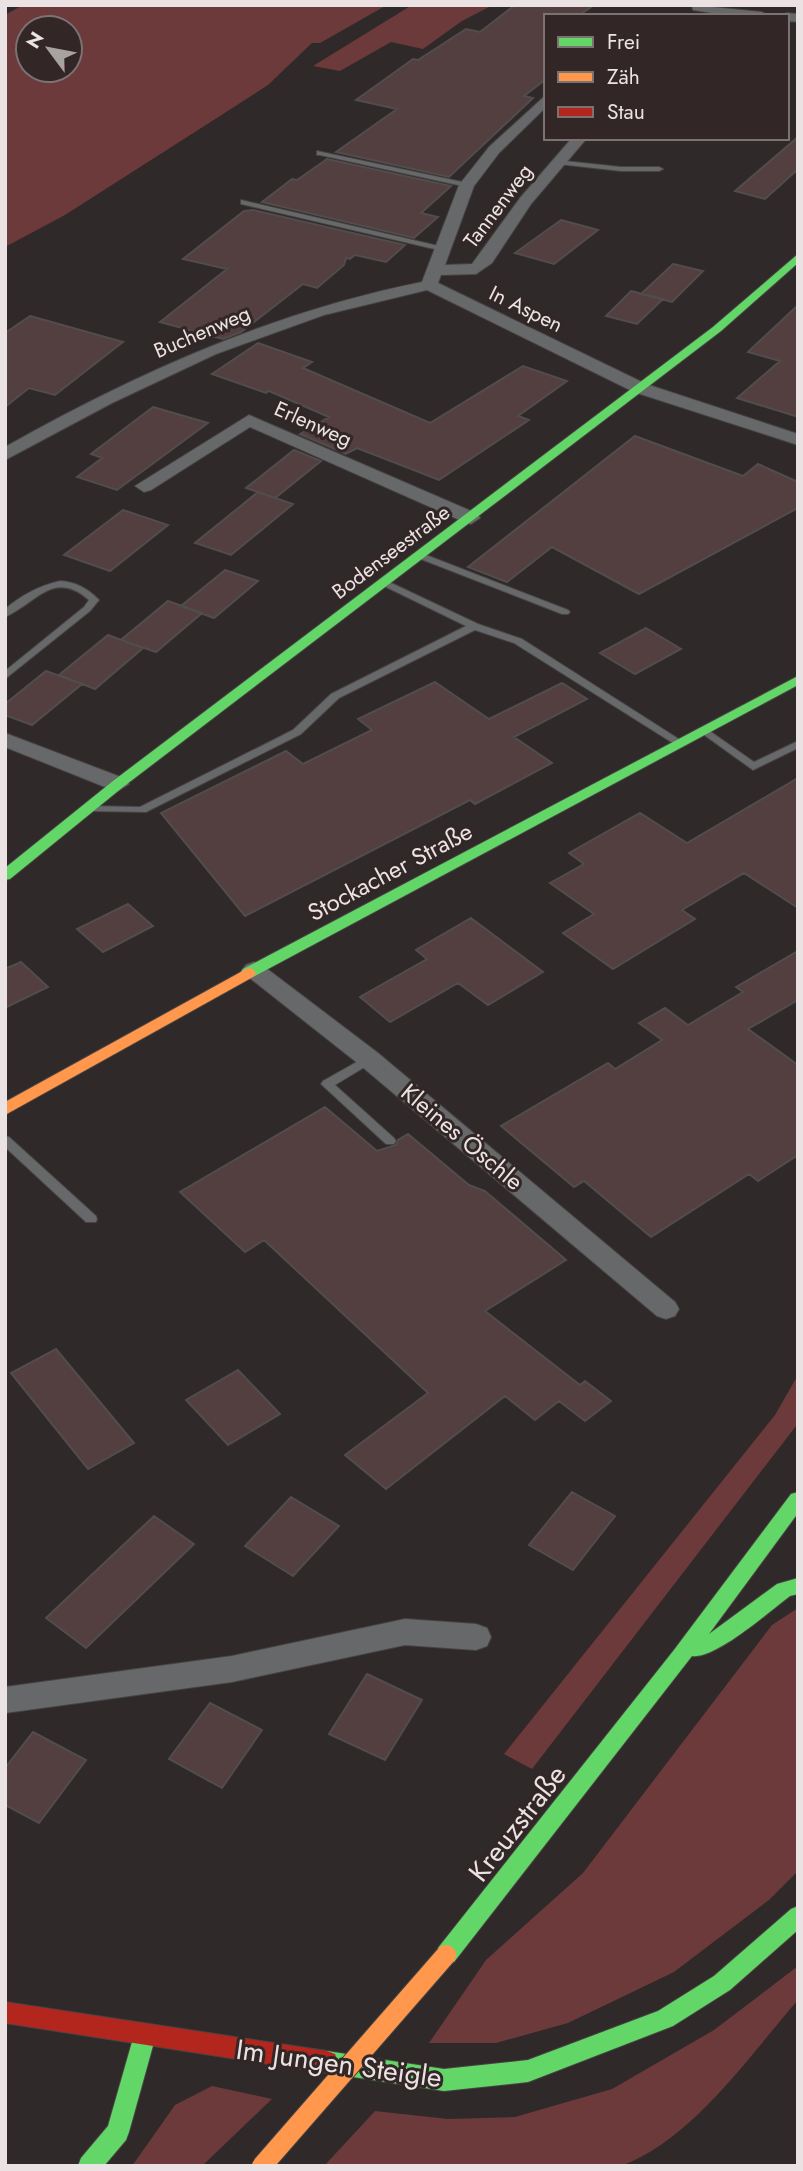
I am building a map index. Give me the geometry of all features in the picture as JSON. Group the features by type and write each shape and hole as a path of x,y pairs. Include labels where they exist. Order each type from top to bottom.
{"street":[{"path":"695,9 743,14"},
{"path":"432,277 467,185 494,150 544,101"},
{"name":"Tannenweg","path":"432,277 476,269 486,260 525,201 578,140"},
{"name":"Bodenseestraße","path":"5,876 118,784 717,329 798,257"},
{"name":"In Aspen","path":"432,277 640,388 798,440"},
{"name":"Buchenweg","path":"5,455 77,413 212,351 299,316 432,277"},
{"name":"Erlenweg","path":"144,486 249,420 471,518"},
{"name":"Stockacher Straße","path":"5,1109 254,970 798,680"},
{"path":"5,739 118,784"},
{"name":"Kleines Öschle","path":"254,970 369,1059 666,1310"},
{"name":"Kreuzstraße","path":"262,2166 446,1955 681,1656 798,1499"},
{"path":"681,1656 725,1635 784,1590 798,1586"},
{"path":"5,1700 232,1669 405,1632 476,1637"},
{"name":"Im Jungen Steigle","path":"5,2012 444,2080 528,2071 665,2019 722,1983 798,1916"},
{"path":"89,2166 118,2132 145,2035"}],"lane":[{"path":"320,153 467,185"},
{"path":"558,162 621,169 659,169"},
{"path":"244,202 443,249"},
{"path":"421,556 565,612"},
{"path":"385,583 474,626 518,642 680,743"},
{"path":"5,614 49,584 88,593 94,600 87,609 5,676"},
{"path":"88,809 142,810 297,732 335,696 474,626"},
{"path":"704,730 753,767 798,744"},
{"path":"369,1059 327,1084 390,1141"},
{"path":"5,1140 91,1219"}],"shaded area":[{"path":"23,5 387,5 320,43 312,43 268,85 65,215 5,247 5,15"},
{"path":"412,5 493,5 462,21 423,49 391,42 340,71 313,66"},
{"path":"798,1375 796,1426 532,1769 504,1754 775,1415"},
{"path":"798,1608 798,1871 769,1900 674,1972 568,2023 496,2043 429,2043 486,1960 583,1873 772,1625"},
{"path":"798,1966 798,2000 718,2094 672,2137 621,2166 324,2166 375,2111 448,2119 515,2117 612,2089 714,2030"},
{"path":"212,2086 272,2099 202,2166 132,2166 175,2105"}],"building":[{"path":"515,5 594,5 581,14 544,14 544,81 524,96 533,98 449,177 336,152 397,109 356,100 413,59 418,60 466,29 480,32"},
{"path":"798,137 798,169 765,199 735,191"},
{"path":"327,159 451,186 421,213 438,217 414,238 262,202 292,179 297,180"},
{"path":"253,210 405,245 386,262 355,255 350,259 346,258 344,265 317,288 303,284 241,332 223,339 160,322 227,269 183,259 244,211"},
{"path":"561,220 598,230 554,264 515,253"},
{"path":"673,264 703,271 672,302 641,294"},
{"path":"631,291 663,299 637,324 606,316"},
{"path":"798,305 798,417 737,398 780,361 748,352"},
{"path":"30,316 123,342 55,395 29,388 5,407 5,333"},
{"path":"258,343 312,362 303,368 430,423 523,366 567,381 518,416 529,420 439,480 357,448 346,454 300,434 329,417 269,391 266,393 212,374"},
{"path":"153,407 208,423 117,490 77,477 102,458 91,454"},
{"path":"635,436 743,476 758,464 798,482 798,508 639,594 552,547 507,582 468,567"},
{"path":"294,450 321,461 275,498 246,488"},
{"path":"258,492 293,504 231,555 195,543"},
{"path":"123,510 168,525 110,571 64,555"},
{"path":"225,570 258,581 214,618 181,606"},
{"path":"168,601 202,613 156,652 121,640"},
{"path":"646,628 681,649 635,674 600,653"},
{"path":"108,635 143,648 95,689 59,675"},
{"path":"46,671 82,684 32,725 5,715 5,704"},
{"path":"435,682 489,719 562,683 587,699 514,737 552,763 475,804 470,800 245,916 161,813 286,751 303,764 372,730 358,719"},
{"path":"798,778 798,908 744,873 682,910 695,919 613,969 563,933 594,914 550,883 584,864 569,853 640,813 687,843"},
{"path":"128,904 153,926 103,952 77,929"},
{"path":"471,918 543,972 488,1005 458,983 390,1022 360,997 427,959 416,950"},
{"path":"798,951 798,1000 748,1029 798,1065 798,1155 758,1181 749,1174 651,1237 584,1181 574,1187 501,1126 608,1063 615,1069 662,1040 639,1023 665,1008 688,1025 743,992 736,987"},
{"path":"21,962 48,987 5,1008 5,969"},
{"path":"325,1107 377,1151 396,1145 398,1140 408,1134 469,1185 485,1191 566,1260 485,1311 580,1385 585,1381 611,1401 585,1421 559,1401 535,1420 505,1396 386,1489 345,1455 428,1393 264,1240 245,1252 180,1192"},
{"path":"56,1349 134,1443 88,1469 11,1373"},
{"path":"238,1370 280,1414 228,1445 186,1400"},
{"path":"572,1492 615,1516 573,1570 529,1545"},
{"path":"291,1497 339,1526 293,1576 245,1546"},
{"path":"154,1516 194,1544 86,1648 46,1618"},
{"path":"367,1674 422,1700 385,1760 329,1734"},
{"path":"210,1703 262,1730 222,1788 169,1759"},
{"path":"33,1732 86,1760 39,1823 5,1805 5,1768"}],"traffic: fast":[{"path":"5,876 118,784 717,329 798,257"},
{"path":"248,973 798,680"},
{"path":"446,1955 681,1656 798,1499"},
{"path":"696,1649 725,1635 784,1590 798,1586"},
{"path":"327,2062 444,2080 528,2071 665,2019 722,1983 798,1916"},
{"path":"89,2166 118,2132 145,2035"}],"traffic: slow":[{"path":"5,1109 248,973"},
{"path":"262,2166 446,1955"}],"traffic: jam":[{"path":"5,2012 327,2062"}]}
